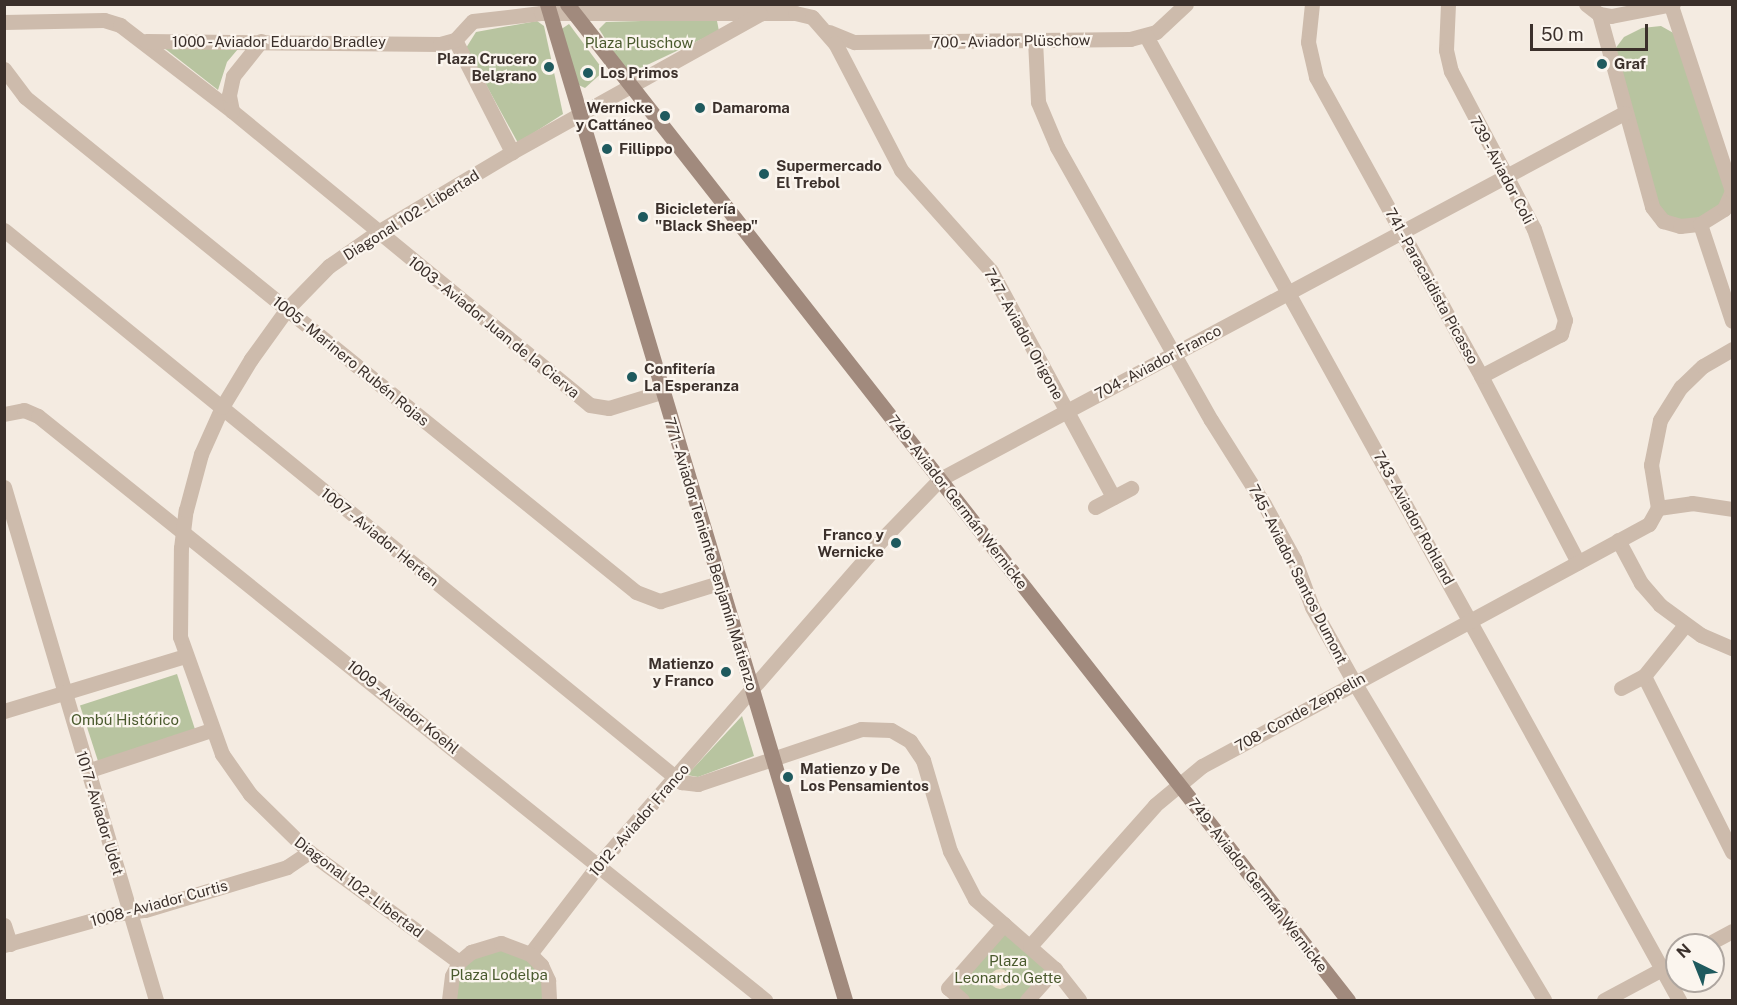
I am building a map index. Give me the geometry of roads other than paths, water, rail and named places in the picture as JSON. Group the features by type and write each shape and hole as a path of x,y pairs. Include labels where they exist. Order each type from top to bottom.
{"street":[{"path":"1146,36 1186,4"},
{"name":"741 - Paracaidista Picasso","path":"1312,4 1308,42 1316,77 1481,376 1578,562"},
{"name":"739 - Aviador Coli","path":"1448,4 1446,50 1451,71 1534,229 1565,320 1561,334 1481,376"},
{"path":"1586,4 1599,14 1622,15 1672,5 1732,191 1724,209 1700,224 1671,225 1656,214 1624,113 1599,14"},
{"path":"512,152 455,40 473,21 548,9 760,14"},
{"name":"771 - Aviador Teniente Benjamín Matienzo","path":"548,9 845,1000"},
{"name":"749 - Aviador Germán Wernicke","path":"571,10 1348,1000"},
{"name":"747 - Aviador Origone","path":"760,14 795,13 812,17 827,32 901,170 991,271 1113,497"},
{"name":"Diagonal 102 - Libertad","path":"459,962 309,852 250,794 222,754 211,730 180,637 183,531 201,454 222,407 287,309 329,266 378,232 512,152 760,14"},
{"path":"4,22 104,20 120,25 146,41"},
{"name":"700 - Aviador Plüschow","path":"827,32 854,42 1146,36"},
{"name":"743 - Aviador Rohland","path":"1146,36 1290,291 1679,1000"},
{"name":"1000 - Aviador Eduardo Bradley","path":"146,41 455,40"},
{"name":"745 - Aviador Santos Dumont","path":"1035,40 1035,86 1045,122 1175,354 1264,504 1294,559 1312,608 1354,682 1544,1000"},
{"name":"1003 - Aviador Juan de la Cierva","path":"146,41 590,405 609,408 661,392"},
{"path":"232,111 229,95 233,76 261,41"},
{"name":"1005 - Marinero Rubén Rojas","path":"4,69 25,97 646,599 660,602 719,583"},
{"name":"704 - Aviador Franco","path":"752,688 940,479 1066,409 1175,354 1624,113"},
{"path":"1700,224 1732,321"},
{"name":"1007 - Aviador Herten","path":"8,237 222,407 675,778"},
{"path":"1732,349 1703,366 1681,387 1660,420 1651,465 1658,508 1692,503 1732,509"},
{"name":"1009 - Aviador Koehl","path":"4,414 24,410 38,416 599,864 765,1000"},
{"name":"1017 - Aviador Udet","path":"4,487 156,1000"},
{"path":"1095,507 1131,488"},
{"name":"708 - Conde Zeppelin","path":"1030,946 1178,783 1354,682 1649,524 1658,508"},
{"path":"1618,540 1641,584 1685,625 1718,644 1732,648"},
{"path":"1621,688 1644,676 1685,625"},
{"path":"4,711 185,656"},
{"path":"1644,676 1732,852"},
{"name":"1012 - Aviador Franco","path":"530,954 599,864 752,688"},
{"path":"675,778 698,784 861,729 891,730 910,741 923,760 950,851 964,882 975,899 1055,969 1079,1000"},
{"path":"87,771 211,730"},
{"name":"1008 - Aviador Curtis","path":"7,944 287,867 309,852"},
{"path":"962,1000 948,988 1004,924"},
{"path":"4,925 7,944"},
{"path":"449,1000 452,976 459,962 485,945 516,946 530,954 548,980 549,1000"},
{"path":"1604,1000 1665,967"},
{"path":"1027,1000 1055,969"}],"place":[{"name":"Graf","path":"1602,64"},
{"name":"Plaza Crucero Belgrano","path":"549,67"},
{"name":"Los Primos","path":"588,73"},
{"name":"Damaroma","path":"700,108"},
{"name":"Wernicke y Cattáneo","path":"665,116"},
{"name":"Fillippo","path":"607,149"},
{"name":"Supermercado El Trebol","path":"764,174"},
{"name":"Bicicletería \"Black Sheep\"","path":"643,217"},
{"name":"Confitería La Esperanza","path":"632,377"},
{"name":"Franco y Wernicke","path":"896,543"},
{"name":"Matienzo y Franco","path":"726,672"},
{"name":"Matienzo y De Los Pensamientos","path":"788,777"}],"park label":[{"name":"Plaza Pluschow","path":"639,43"},
{"name":"Ombú Histórico","path":"125,720"},
{"name":"Plaza Leonardo Gette","path":"1008,968"},
{"name":"Plaza Lodelpa","path":"499,975"}]}
